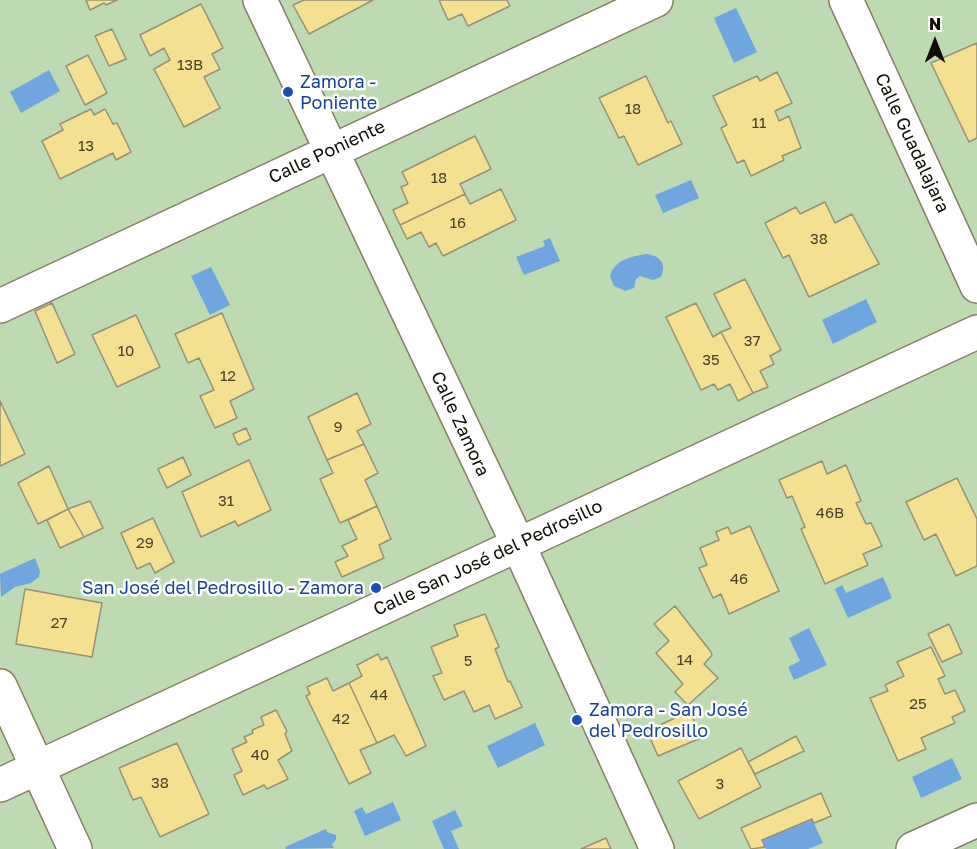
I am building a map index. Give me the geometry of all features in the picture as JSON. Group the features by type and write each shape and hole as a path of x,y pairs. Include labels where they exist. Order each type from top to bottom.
{"street":[{"name":"Calle Zamora","path":"260,0 518,544 657,849"},
{"name":"Calle Poniente","path":"0,306 656,0"},
{"name":"Calle Guadalajara","path":"846,0 977,286"},
{"name":"Calle San José del Pedrosillo","path":"0,785 977,332"},
{"path":"0,686 75,849"},
{"path":"913,849 977,820"}],"green space":[{"path":"0,0 977,0 977,849 0,849"}],"water":[{"path":"736,8 757,52 734,63 714,18"},
{"path":"49,70 60,91 21,113 10,92"},
{"path":"691,180 699,198 663,213 655,195"},
{"path":"550,238 560,261 524,275 516,257 545,246 543,241"},
{"path":"647,254 661,261 663,272 661,277 653,280 640,276 636,279 634,288 625,291 614,286 610,276 615,266 630,258"},
{"path":"211,267 230,305 210,315 191,276"},
{"path":"866,299 877,322 833,344 822,320"},
{"path":"35,558 40,571 39,577 31,583 15,587 1,597 0,574"},
{"path":"883,577 892,598 848,618 835,589 842,585 846,593"},
{"path":"809,628 827,665 794,680 788,667 800,661 789,638"},
{"path":"535,723 545,745 498,768 487,746"},
{"path":"952,758 962,779 921,798 912,777"},
{"path":"393,802 401,820 365,836 354,811 362,807 366,814"},
{"path":"455,810 463,826 451,831 459,849 444,849 432,821"},
{"path":"812,819 823,843 808,849 766,849 762,840"},
{"path":"326,829 327,832 336,835 336,840 332,844 334,848 286,849 285,847"}],"building":[{"path":"86,0 117,0 90,10"},
{"path":"304,0 373,0 309,34 293,5"},
{"path":"439,0 507,0 510,6 468,26 462,14 448,20"},
{"path":"201,4 223,48 212,54 220,69 204,77 220,108 184,127 154,69 170,60 164,48 150,56 140,35"},
{"path":"112,29 126,59 109,66 95,36"},
{"path":"977,43 977,138 969,142 931,63"},
{"path":"88,55 107,93 85,105 66,66"},
{"path":"777,72 792,103 775,111 779,121 789,116 801,148 782,156 784,160 751,176 744,160 737,163 721,128 727,125 713,96 757,76 760,81"},
{"path":"646,76 668,123 671,121 682,144 638,165 624,136 619,138 599,98"},
{"path":"91,109 94,115 105,109 113,124 117,123 131,152 116,160 113,153 60,179 42,141 63,130 60,124"},
{"path":"475,136 491,169 460,184 465,194 400,225 393,210 408,203 401,187 408,184 402,172"},
{"path":"501,189 516,220 443,256 436,243 429,247 421,232 407,239 400,225 465,194 470,204"},
{"path":"825,202 835,223 852,214 879,264 809,297 789,255 783,258 765,223 796,207 800,214"},
{"path":"745,279 781,350 770,356 774,364 760,371 768,387 753,393 721,332 731,328 714,294"},
{"path":"52,303 75,354 57,363 35,311"},
{"path":"696,303 713,337 721,332 753,393 738,401 730,384 718,390 714,384 701,390 666,317"},
{"path":"222,313 254,389 230,401 237,418 215,428 200,396 214,390 199,358 188,363 175,334"},
{"path":"136,315 160,367 117,387 92,335"},
{"path":"357,393 371,424 357,431 364,444 327,460 308,417"},
{"path":"0,401 25,454 0,466"},
{"path":"246,428 251,439 238,445 233,434"},
{"path":"364,444 378,473 365,480 377,506 340,523 320,479 333,473 327,460"},
{"path":"183,457 191,475 167,488 158,469"},
{"path":"249,460 271,510 238,526 235,521 201,537 182,492"},
{"path":"822,461 827,474 846,465 861,501 856,503 866,524 871,523 882,546 863,554 868,565 825,584 801,529 805,527 792,496 787,498 779,480"},
{"path":"49,466 68,509 38,524 18,483"},
{"path":"957,478 977,519 977,566 956,576 936,534 924,540 906,502"},
{"path":"90,501 103,528 84,537 68,509"},
{"path":"377,506 391,539 379,545 384,558 342,577 335,562 348,556 342,546 357,539 348,520"},
{"path":"68,509 84,537 60,548 47,520"},
{"path":"153,518 174,562 155,573 150,563 137,569 121,533"},
{"path":"750,526 779,591 729,614 721,594 713,598 699,568 707,565 700,548 719,540 716,532 728,527 731,534"},
{"path":"25,589 102,603 92,657 16,644"},
{"path":"675,606 711,652 712,655 704,664 718,678 688,705 675,692 683,684 656,653 669,641 654,624"},
{"path":"485,614 499,647 495,649 508,682 510,681 522,707 495,719 489,705 474,712 464,691 444,700 433,676 442,673 431,647 458,636 454,625"},
{"path":"949,624 962,653 942,662 928,634"},
{"path":"931,647 945,676 938,679 945,694 955,690 965,711 952,717 955,723 921,738 926,749 898,761 870,698 888,691 885,685 904,676 897,662"},
{"path":"378,654 381,660 387,657 426,746 406,756 394,735 377,743 349,683 362,676 357,665"},
{"path":"327,678 333,691 349,683 377,743 360,750 371,773 349,784 306,696 310,694 307,687"},
{"path":"276,710 287,731 285,734 292,751 278,760 288,779 267,789 264,785 243,795 234,775 242,771 232,749 247,742 244,737 253,733 252,730 264,725 261,717"},
{"path":"690,711 701,738 658,756 647,731"},
{"path":"796,736 804,751 755,774 748,762"},
{"path":"177,743 209,814 160,837 141,797 133,800 119,768"},
{"path":"741,748 761,787 699,819 678,781"},
{"path":"821,793 831,816 814,823 812,819 762,840 765,847 751,849 741,828"},
{"path":"606,838 611,849 581,849"}],"place":[{"name":"Zamora - Poniente","path":"288,92"},
{"name":"San José del Pedrosillo - Zamora","path":"376,588"},
{"name":"Zamora - San José del Pedrosillo","path":"577,720"}]}
